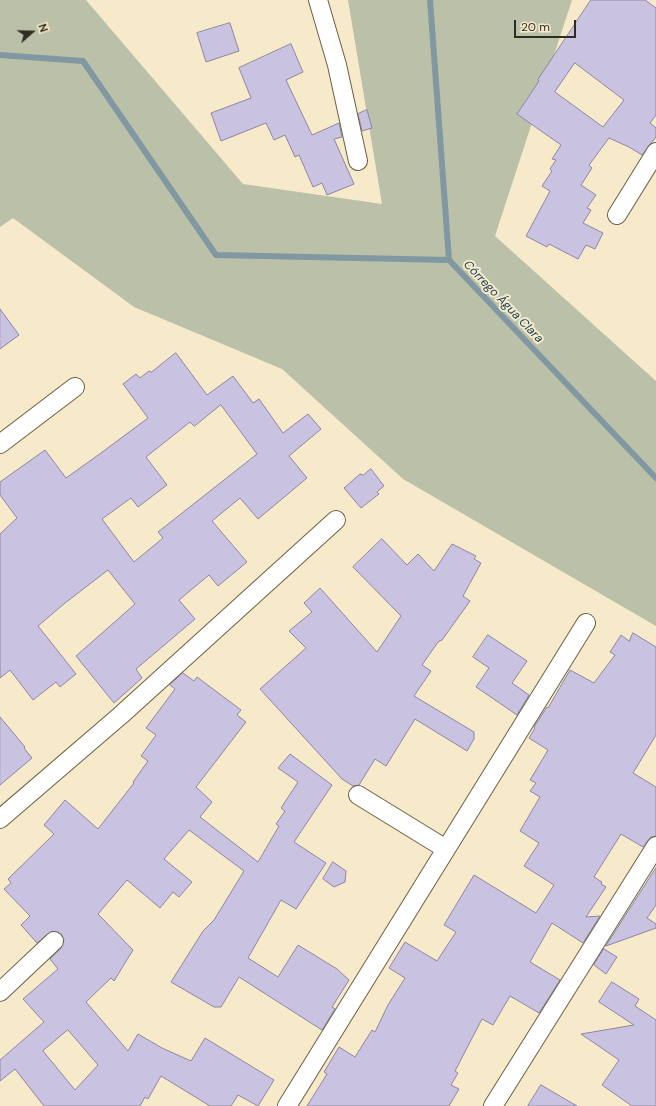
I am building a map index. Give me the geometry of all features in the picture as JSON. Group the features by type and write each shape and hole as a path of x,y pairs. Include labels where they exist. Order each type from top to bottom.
{"street":[{"path":"318,0 338,65 358,161"},
{"path":"617,215 656,152"},
{"path":"0,444 75,387"},
{"path":"0,819 121,715 336,520"},
{"path":"288,1106 586,623"},
{"path":"358,795 446,849"},
{"path":"493,1106 655,850"},
{"path":"0,992 54,941"}],"green space":[{"path":"0,0 86,0 243,184 382,204 348,0 572,0 495,236 656,381 656,626 403,479 282,369 134,307 13,218 0,227"}],"building":[{"path":"591,0 645,0 656,8 656,115 650,123 656,128 656,137 642,155 609,138 589,165 592,168 581,185 596,195 587,208 591,210 583,223 603,233 595,249 586,245 578,259 549,244 547,247 526,236 550,191 542,186 552,171 550,169 556,160 552,159 561,145 517,114 539,81 538,80","holes":["575,63 624,100 603,127 555,92"]},
{"path":"230,23 239,51 206,62 197,33"},
{"path":"291,44 303,72 286,80 312,135 339,123 342,137 334,139 354,184 327,195 322,183 313,187 299,155 295,157 285,135 274,140 266,123 221,141 211,113 251,98 239,68"},
{"path":"367,110 372,128 362,131 358,114"},
{"path":"0,309 19,335 0,349"},
{"path":"176,353 207,395 233,376 253,403 259,399 283,433 308,414 321,429 289,456 307,478 258,519 240,498 212,521 247,562 218,586 209,575 179,600 195,619 136,669 142,678 114,703 76,656 135,604 108,570 65,603 38,626 76,674 60,687 56,682 33,700 10,670 0,678 0,534 17,518 0,495 0,482 45,450 66,478 101,453 148,418 123,384 136,374 140,378 149,371 151,372","holes":["221,405 257,454 158,532 163,538 134,562 102,519 131,498 138,507 167,485 146,457 190,422 194,426"]},
{"path":"371,469 384,486 377,492 379,494 361,508 344,488 360,474 363,475"},
{"path":"382,539 407,565 418,554 434,571 452,544 476,556 474,559 481,563 463,596 470,601 422,665 431,671 414,696 474,732 474,739 467,751 415,719 386,766 375,759 359,785 353,786 342,779 260,689 306,648 289,631 312,612 304,603 320,588 377,652 401,616 353,567"},
{"path":"633,633 656,647 656,735 633,773 656,787 656,836 651,837 643,847 621,834 594,877 602,882 601,884 606,887 586,917 600,916 583,943 552,923 530,962 560,980 539,1013 510,996 493,1025 482,1019 455,1071 458,1073 451,1085 459,1089 449,1106 307,1106 327,1074 324,1072 339,1047 355,1057 372,1030 375,1032 388,1005 405,978 389,968 405,942 437,961 456,932 444,925 474,875 536,913 554,885 524,866 539,843 520,831 540,797 530,791 536,783 530,780 548,750 529,738 535,728 534,727 547,707 548,708 570,670 594,683 615,655 610,652 621,635 629,641"},
{"path":"488,635 527,661 512,683 529,695 517,715 476,687 489,668 473,657"},
{"path":"183,673 194,681 197,677 241,710 237,715 246,722 196,787 212,802 200,817 258,862 279,826 276,824 285,811 281,808 298,782 278,768 290,754 332,785 294,842 326,863 296,909 281,900 248,958 278,977 298,945 337,969 349,980 332,1007 335,1009 322,1030 239,977 221,1007 214,1007 171,982 203,931 214,920 244,871 189,830 164,859 192,882 179,897 173,892 160,908 127,880 98,914 133,950 114,981 111,978 86,1002 128,1051 138,1034 162,1048 191,1061 205,1038 274,1080 258,1106 238,1095 231,1106 210,1106 161,1076 148,1099 145,1097 140,1106 44,1106 15,1069 0,1081 0,1060 44,1022 23,999 58,969 50,959 61,948 64,939 61,934 52,931 37,943 21,925 30,916 4,889 11,883 8,879 54,834 44,825 65,800 98,829 134,783 133,782 148,761 141,756 156,735 146,728 175,689 170,685","holes":["68,1030 98,1065 75,1090 43,1051"]},
{"path":"0,717 25,747 24,748 32,758 0,785"},
{"path":"333,862 346,871 345,882 334,887 323,879"},
{"path":"656,868 656,905 647,918 656,924 656,928 606,946"},
{"path":"604,949 617,957 606,974 594,965"},
{"path":"612,982 639,999 635,1006 656,1020 656,1106 632,1106 602,1085 619,1060 581,1034 634,1025 599,1002"},
{"path":"541,1085 577,1106 528,1106"}],"waterway":[{"name":"Córrego Água Clara","path":"430,0 449,260 656,478"},
{"path":"0,55 83,61 216,255 449,260"}]}
